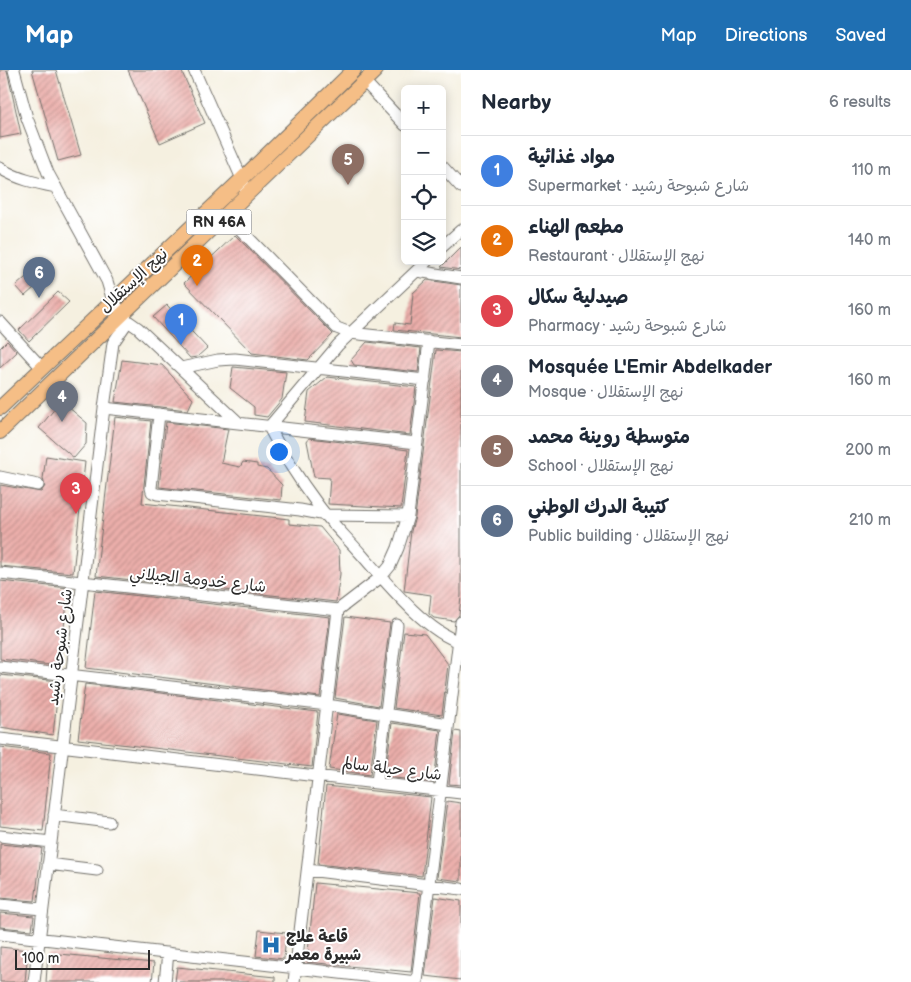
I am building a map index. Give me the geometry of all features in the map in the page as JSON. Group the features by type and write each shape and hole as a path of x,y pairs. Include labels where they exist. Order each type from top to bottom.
{"main road":[{"name":"نهج الإستقلال","path":"0,410 354,70"},
{"name":"نهج الإستقلال","path":"5,427 125,317 226,215 376,70"}],"street":[{"path":"14,70 27,118 48,174 107,281 113,301 125,317 239,423"},
{"path":"194,70 242,179 246,196"},
{"path":"364,81 401,121"},
{"path":"0,168 9,174 31,182 56,187"},
{"path":"446,170 461,187"},
{"path":"226,215 338,328 350,333 461,345"},
{"path":"446,243 461,230"},
{"path":"269,427 318,367 350,333 423,265"},
{"path":"417,271 461,278"},
{"name":"شارع شبوحة رشيد","path":"34,982 104,408 113,343 125,317"},
{"path":"1,326 42,368"},
{"path":"294,982 338,610 381,577 390,566 398,548 408,516 429,342"},
{"path":"182,368 218,360 235,359 425,380"},
{"path":"104,408 417,443"},
{"path":"0,410 5,427"},
{"path":"159,414 150,488 156,494 300,510 326,515 408,516"},
{"path":"269,427 282,451 326,515 381,577 417,614 440,632 460,642"},
{"path":"0,477 38,485"},
{"name":"شارع خدومة الجيلاني","path":"0,573 338,610"},
{"path":"0,934 417,982 461,622"},
{"path":"377,782 397,624"},
{"path":"0,667 327,705 448,724"},
{"name":"شارع حيلة سالم","path":"0,739 461,793"},
{"path":"54,815 109,822"},
{"path":"0,836 51,842"},
{"path":"48,864 97,870"},
{"path":"308,870 461,889"},
{"path":"0,905 42,909"},
{"path":"165,982 168,954"}],"building":[{"path":"0,70 7,70 21,134 0,138"},
{"path":"32,70 56,70 81,155 58,161"},
{"path":"128,70 181,70 205,123 160,143"},
{"path":"235,235 333,334 308,360 252,353 184,283"},
{"path":"461,247 461,270 441,267 446,265 446,262"},
{"path":"35,269 44,279 25,296 16,286"},
{"path":"427,280 461,285 461,337 394,330 395,323 410,325 413,293"},
{"path":"58,292 69,302 29,341 19,330"},
{"path":"167,305 207,348 197,357 190,358 153,317"},
{"path":"7,341 17,352 0,368 0,348"},
{"path":"367,342 421,348 418,372 354,365 351,360"},
{"path":"436,350 461,352 461,596 459,615 454,621 434,618 429,614 431,595 404,591"},
{"path":"122,360 162,365 193,399 188,410 115,402"},
{"path":"233,367 286,372 282,399 267,417 254,415 254,407 230,388"},
{"path":"327,377 416,387 410,435 305,422 309,392"},
{"path":"61,401 87,423 86,444 74,458 39,428"},
{"path":"115,417 151,421 142,503 289,519 289,524 320,527 339,550 340,574 336,602 96,576"},
{"path":"166,422 228,429 221,463 240,467 243,462 257,464 257,467 267,469 282,485 281,500 159,487"},
{"path":"309,438 408,450 401,508 328,504 330,478 314,477 307,441"},
{"path":"46,456 85,462 73,573 0,566 0,485 41,492 45,486 43,479"},
{"path":"0,581 69,588 59,666 0,659"},
{"path":"95,591 330,617 320,697 86,668"},
{"path":"345,617 390,623 379,706 335,698"},
{"path":"404,632 425,634 448,664 442,715 394,708"},
{"path":"0,675 59,681 53,735 0,727"},
{"path":"85,684 318,712 312,767 78,739"},
{"path":"337,714 377,720 370,775 329,769"},
{"path":"392,723 440,730 434,782 385,777"},
{"path":"455,731 461,732 461,785 449,784"},
{"path":"0,747 51,753 43,831 0,826"},
{"path":"326,786 431,797 422,876 318,864"},
{"path":"447,801 461,803 461,881 437,878"},
{"path":"0,844 42,848 35,901 0,898"},
{"path":"315,883 420,893 411,972 307,962"},
{"path":"435,897 461,901 461,980 425,976"},
{"path":"0,913 34,916 32,930 0,927"},
{"name":"قاعة علاج شبيرة معمر","path":"259,930 286,933 284,959 256,956"},
{"path":"0,947 28,950 25,982 0,982"},
{"path":"48,953 154,963 152,982 46,982"},
{"path":"177,967 275,977 275,982 175,982"}],"place":[{"name":"متوسطة روينة محمد","path":"348,185"},
{"name":"مطعم الهناء","path":"197,286"},
{"name":"كتيبة الدرك الوطني","path":"39,298"},
{"name":"مواد غذائية","path":"181,345"},
{"name":"Mosquée L'Emir Abdelkader","path":"62,422"},
{"name":"صيدلية سكال","path":"76,514"},
{"name":"قاعة علاج شبيرة معمر","path":"271,945"}]}
